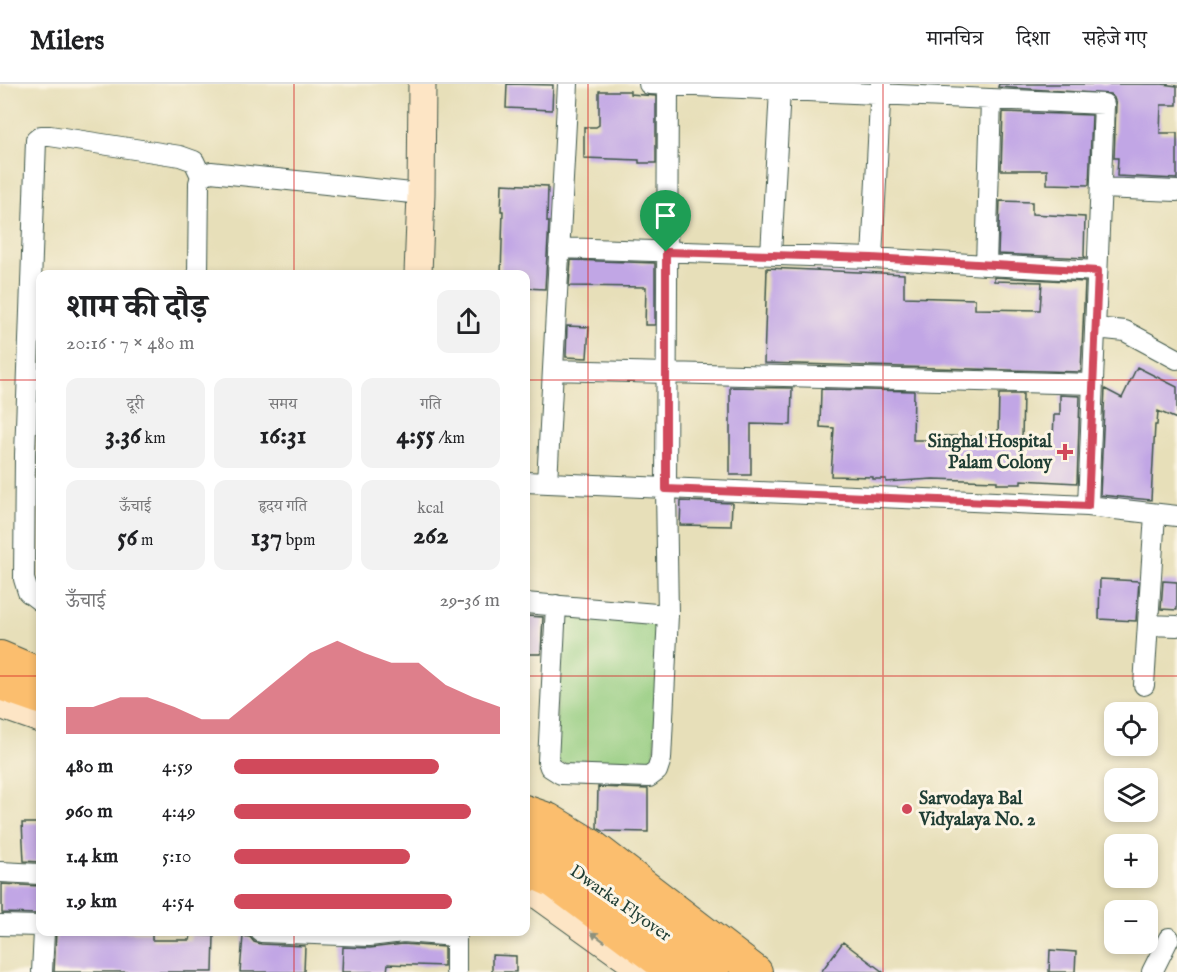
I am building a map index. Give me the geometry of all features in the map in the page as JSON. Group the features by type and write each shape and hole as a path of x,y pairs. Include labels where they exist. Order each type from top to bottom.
{"main road":[{"path":"0,657 36,672"},
{"path":"0,684 36,698"},
{"path":"530,813 548,819 591,845 756,972"},
{"name":"Dwarka Flyover","path":"530,841 659,930 713,972"},
{"name":"Dwarka Flyover","path":"530,871 554,882 674,972"}],"street":[{"path":"418,270 422,84"},
{"path":"547,483 568,84"},
{"path":"649,84 780,90 881,89 991,99 1104,104 1088,506"},
{"path":"556,605 548,761 554,772 561,774 649,777 657,771 661,759 668,615 666,252 668,85"},
{"path":"872,258 881,89"},
{"path":"771,254 780,90"},
{"path":"986,265 991,99"},
{"path":"36,598 28,592 24,579 28,330 36,140 40,136 50,136 180,156 194,161 201,176 198,270"},
{"path":"201,176 211,172 421,194"},
{"path":"1101,188 1177,192"},
{"path":"559,248 872,258 1098,271"},
{"path":"1095,328 1125,331 1177,359"},
{"path":"553,370 1093,384"},
{"path":"530,482 1088,506 1177,516"},
{"path":"1144,685 1155,514"},
{"path":"530,603 668,615"},
{"path":"1148,625 1177,627"},
{"path":"0,643 36,658"},
{"path":"0,705 36,718"},
{"path":"530,820 586,852 739,972"},
{"path":"0,872 36,874"},
{"path":"530,890 631,967"},
{"path":"0,925 36,926"},
{"path":"42,972 44,936"},
{"path":"456,936 456,972"},
{"path":"1152,972 1169,939"}],"green space":[{"path":"561,611 661,620 654,765 554,764"}],"building":[{"path":"507,84 553,85 552,110 506,108"},
{"path":"999,84 1162,84 1177,86 1177,105 1161,105 1160,133 1177,133 1177,179 1117,176 1118,158 1114,158 1116,104 1110,94 998,87"},
{"path":"599,91 630,91 630,94 656,96 656,163 639,163 639,160 584,158 584,127 599,125"},
{"path":"1003,112 1092,115 1089,185 1047,184 1047,170 1001,170"},
{"path":"502,184 548,186 547,222 549,222 545,289 530,288 530,270 501,270 503,211 501,211"},
{"path":"1000,201 1032,202 1032,214 1085,217 1084,256 1086,258 998,254"},
{"path":"571,260 655,263 655,325 645,325 646,287 569,286"},
{"path":"767,268 904,274 904,297 975,299 975,309 1040,310 1042,282 994,281 994,277 1085,282 1081,372 764,363"},
{"path":"567,326 589,327 587,358 566,357"},
{"path":"1137,367 1177,387 1177,419 1158,411 1157,425 1155,425 1151,500 1100,495 1105,389 1122,398"},
{"path":"730,387 792,388 791,425 751,424 751,475 730,475"},
{"path":"821,389 914,391 913,440 944,440 944,436 998,437 999,394 1023,394 1022,439 1053,439 1054,415 1060,415 1060,395 1080,396 1077,483 1021,480 1021,484 997,484 997,481 933,479 886,482 886,479 873,479 873,477 831,476 834,428 820,427"},
{"path":"681,501 732,503 731,526 680,525"},
{"path":"1100,579 1139,581 1136,621 1099,619"},
{"path":"1163,581 1177,582 1177,610 1161,609"},
{"path":"530,616 543,617 541,654 530,654"},
{"path":"598,787 648,789 648,832 603,831 597,828"},
{"path":"22,823 36,823 36,862 24,861"},
{"path":"2,884 36,886 36,914 2,913"},
{"path":"56,936 152,936 152,940 190,940 191,936 214,936 213,972 54,972"},
{"path":"243,936 250,937 254,942 261,944 305,946 304,972 240,972"},
{"path":"843,942 883,972 821,972"},
{"path":"403,944 444,947 444,966 388,964 387,972 342,972 343,947 370,948"},
{"path":"1050,950 1076,952 1075,972 1049,972"},
{"path":"492,955 516,956 516,972 492,972"}],"place":[{"name":"Singhal Hospital Palam Colony","path":"1065,452"},
{"name":"Sarvodaya Bal Vidyalaya No. 2","path":"907,809"}],"route":[{"path":"666,252 872,258 1098,271 1088,506 666,489 666,252"}]}
